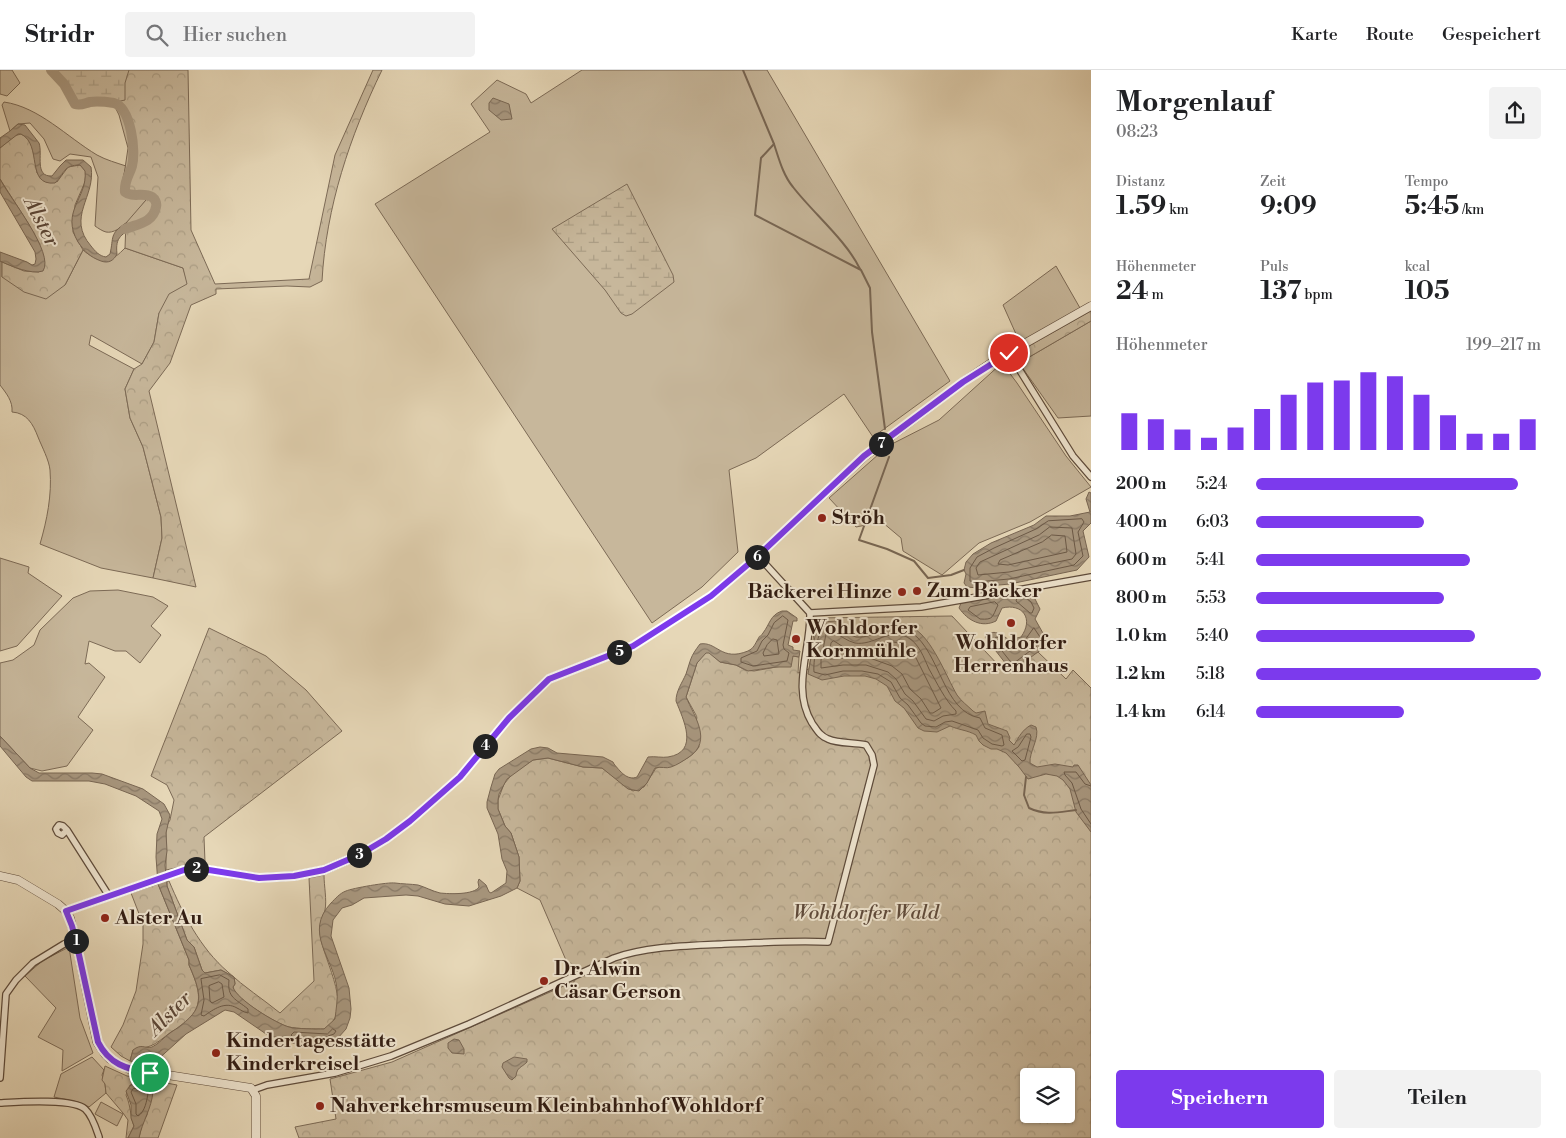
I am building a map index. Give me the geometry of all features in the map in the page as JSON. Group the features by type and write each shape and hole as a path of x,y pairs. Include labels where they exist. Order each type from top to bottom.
{"street":[{"path":"66,911 176,872 200,869 259,878 294,876 324,870 359,855 386,839 410,821 460,777 509,718 549,679 633,646 711,596 758,556 864,456 963,382 1091,306"},
{"path":"1009,353 1073,456 1091,477"},
{"path":"253,1090 267,1085 335,1073 391,1056 472,1023 631,952 674,947 789,941 828,942 874,765 872,754 866,745 828,739 819,734 809,718 803,695 803,666 810,613 758,556"},
{"path":"810,613 921,607 1091,577"},
{"path":"67,830 109,896"},
{"path":"0,876 18,880 51,899 66,911 76,941 98,1042 104,1054 110,1060 129,1070 248,1087 253,1090 256,1096 256,1138"},
{"path":"0,1078 6,994 16,980 33,963 64,944 76,941"},
{"path":"0,1103 75,1104 88,1112 99,1137"}],"green space":[{"path":"0,70 12,70 20,83 7,96 0,94"},
{"path":"51,70 188,70 191,230 215,284 309,279 335,155 373,70 382,70 350,146 334,199 324,253 322,281 310,287 216,289 216,294 191,305 170,363 149,391 196,587 153,578 162,538 161,517 143,447 130,418 125,389 134,369 142,364 154,342 159,313 169,294 187,284 183,268 125,248 126,223 146,200 140,193 122,189 128,148 119,115 113,103 95,98 80,103"},
{"path":"51,70 129,70 125,83 125,100 112,103 91,102 80,105 75,104"},
{"path":"582,70 767,70 950,381 873,437 844,394 756,458 729,470 738,552 702,587 652,623 375,204 490,132 471,104 497,80 526,94 531,103"},
{"path":"4,102 17,105 41,116 97,155 126,166 122,182 140,193 146,200 128,221 117,230 106,232 95,226 98,177 91,157 70,154 60,161 53,159 44,139 30,123 18,124 10,131 2,105"},
{"path":"21,134 26,137 32,146 37,173 57,182 68,167 80,165 86,171 85,182 75,205 73,232 83,250 65,285 46,299 24,292 2,277 2,262 24,271 39,272 39,243 0,179 0,148 14,136"},
{"path":"627,184 673,275 674,282 632,314 626,316 621,313 605,290 552,229"},
{"path":"125,248 183,268 188,284 159,313 154,342 142,364 91,335 89,345 134,369 125,389 130,418 143,447 161,517 162,538 153,578 101,568 40,544 50,498 49,466 32,424 22,414 12,412 7,394 0,385 0,261 2,262 2,277 65,285 83,250 94,257 107,258 116,256"},
{"path":"1056,266 1080,308 1020,343 1003,305"},
{"path":"1091,311 1091,321 1019,363 1013,355"},
{"path":"1091,321 1091,416 1058,418 1019,363"},
{"path":"1002,363 1066,456 1091,487 1030,522 979,543 942,575 903,551 901,538 882,522 856,527 829,498 888,446 939,420"},
{"path":"0,558 29,567 28,573 62,596 17,646 0,651"},
{"path":"118,590 153,597 168,606 151,626 161,635 140,663 126,651 115,651 89,641 85,664 89,663 105,677 78,717 93,730 67,766 42,771 30,768 0,736 0,663 13,660 34,645 40,630 73,598 90,591"},
{"name":"Wohldorfer Wald","path":"952,616 1001,668 1006,664 1008,666 1038,652 1066,679 1073,670 1091,688 1091,1138 299,1138 295,1127 336,1119 330,1079 392,1062 575,981 540,900 517,888 520,881 519,857 511,833 505,826 498,809 498,800 504,784 514,772 533,760 548,758 583,767 602,768 633,791 644,787 656,768 685,760 699,747 696,715 686,697 697,663 707,650 720,662 736,665 745,670 754,671 782,666 793,656 799,657 798,673 809,669 816,618"},
{"path":"209,628 266,656 306,690 342,731 204,837 205,862 166,870 166,827 170,820 174,800 167,785 151,776"},
{"path":"324,875 326,906 320,932 338,997 337,1009 333,1020 324,1029 296,1028 283,1025 241,998 233,987 235,984 234,977 280,1013 314,981 309,878"},
{"path":"167,881 169,881 193,930 218,963 233,976 221,970 205,973 202,970 194,947 187,940 167,886"},
{"path":"158,884 189,960 198,991 197,1005 189,1019 179,1028 154,1044 133,1050 130,1061 111,1047 123,1025 136,991 143,944 143,924 131,893"},
{"path":"69,947 80,1018 93,1053 62,1071 63,1050 38,1037 56,1008 25,976 42,961"},
{"path":"92,1057 104,1070 102,1075 106,1093 89,1107 78,1102 54,1097 61,1074"},
{"path":"105,1066 127,1076 146,1079 145,1082 130,1085 126,1095 134,1126 128,1138 126,1138 128,1120 106,1093 105,1084 102,1080"},
{"path":"151,1080 177,1085 158,1138 139,1138 142,1124 147,1115"},
{"path":"101,1102 123,1114 117,1126 95,1114"}],"water":[{"path":"493,98 509,104 512,119 501,120 489,110 489,103"},
{"path":"18,124 25,125 39,143 41,169 46,175 52,176 66,160 83,160 91,167 90,188 81,216 81,226 84,236 97,253 106,257 110,254 113,236 117,230 126,223 136,225 118,240 117,254 113,260 104,262 91,256 78,242 73,231 73,213 85,181 85,171 80,165 67,168 55,183 46,182 40,178 37,172 28,139 18,134 0,148 0,138"},
{"path":"0,179 37,239 43,252 45,263 43,271 27,271 0,261 0,252 32,265 35,264 36,259 35,252 0,192"},
{"path":"1089,492 1091,493 1091,523 1083,531 1089,557 1077,570 1010,584 978,588 967,587 964,583 966,574 964,570 966,562 973,554 991,543 1034,525 1046,516 1070,516 1090,512 1086,499"},
{"path":"1026,591 1035,599 1040,609 1035,619 1048,642 1046,646 1015,669 1006,664 985,637 994,632 1009,640 1021,637 1025,630 1026,619 1021,610 1009,607 1002,608 996,621 986,624 971,620 959,608 961,603"},
{"path":"782,611 787,611 797,618 797,621 793,621 788,645 793,647 793,650 800,651 799,657 793,656 791,667 748,671 736,665 720,662 709,653 706,653 697,663 686,697 697,720 701,736 700,744 696,751 689,757 671,767 655,768 647,783 639,791 628,789 602,768 583,767 548,758 533,760 507,779 498,800 498,809 505,826 511,833 519,857 520,881 517,888 501,896 469,906 445,904 418,896 406,895 364,898 342,908 333,920 331,936 349,988 351,1009 346,1029 337,1039 321,1046 305,1046 292,1043 287,1039 269,1036 234,1012 225,1010 186,1034 155,1062 150,1087 153,1091 152,1097 139,1138 128,1138 134,1126 131,1118 131,1105 126,1091 131,1085 145,1082 152,1058 148,1053 139,1055 135,1062 130,1061 133,1050 139,1047 155,1046 189,1018 195,1011 199,997 189,960 158,884 157,834 162,819 159,811 136,796 105,784 89,781 32,781 26,777 0,746 0,736 30,768 39,773 102,774 143,789 164,804 170,815 166,833 167,851 165,865 167,886 187,940 194,947 202,970 205,973 221,970 234,977 235,984 233,987 241,998 283,1025 297,1028 324,1029 335,1019 337,989 335,978 322,946 320,925 323,914 338,896 350,890 391,883 418,885 440,893 467,893 479,887 479,879 491,893 506,883 507,871 502,859 498,834 487,808 495,774 499,769 531,749 540,747 548,748 557,753 603,757 613,762 621,772 630,778 637,777 648,757 668,757 678,754 684,749 687,734 676,697 691,658 700,644 711,645 725,653 739,654 748,651 752,649 773,617"},
{"path":"838,621 849,629 858,632 865,632 897,623 913,628 926,640 938,658 959,697 976,713 985,711 988,724 1007,731 1009,740 1014,745 1025,729 1031,725 1036,727 1037,736 1030,763 1037,767 1055,764 1073,767 1078,765 1091,785 1091,832 1076,812 1070,789 1057,776 1046,774 1028,779 1006,753 983,745 976,735 969,732 950,726 937,732 924,731 918,728 904,708 895,701 887,686 876,679 865,676 844,676 822,680 808,674 817,625 821,622"},
{"path":"454,1039 459,1040 464,1049 464,1054 452,1053 448,1048 448,1043"},
{"path":"514,1057 527,1059 527,1062 518,1069 516,1076 512,1080 502,1067 503,1063"}],"waterway":[{"name":"Alster","path":"51,70 64,84 75,104 81,105 90,102 114,103 125,113 133,141 132,166 126,182 125,192 131,195 152,197 156,203 154,212 148,220 125,229"},
{"path":"743,70 774,144 761,158 755,215 861,270 870,288 872,332 885,429"},
{"path":"774,144 782,167 790,182 846,248 860,269"},
{"path":"889,457 859,540 887,549 914,561 928,578 951,575 964,570"},
{"path":"1026,777 1024,795 1029,808 1047,813 1076,810"}],"place":[{"name":"Ströh","path":"822,518"},
{"name":"Zum Bäcker","path":"917,591"},
{"name":"Bäckerei Hinze","path":"902,592"},
{"name":"Wohldorfer Herrenhaus","path":"1011,623"},
{"name":"Wohldorfer Kornmühle","path":"796,639"},
{"name":"Alster Au","path":"105,918"},
{"name":"Dr. Alwin Cäsar Gerson","path":"544,981"},
{"name":"Kindertagesstätte Kinderkreisel","path":"216,1053"},
{"name":"Nahverkehrsmuseum Kleinbahnhof Wohldorf","path":"320,1106"}],"route":[{"path":"150,1073 129,1070 112,1061 104,1054 96,1037 76,941 70,918 66,911 184,870 209,870 259,878 294,876 324,870 359,855 386,839 410,821 460,777 509,718 549,679 633,646 711,596 787,530 864,456 963,382 1009,353"}]}
